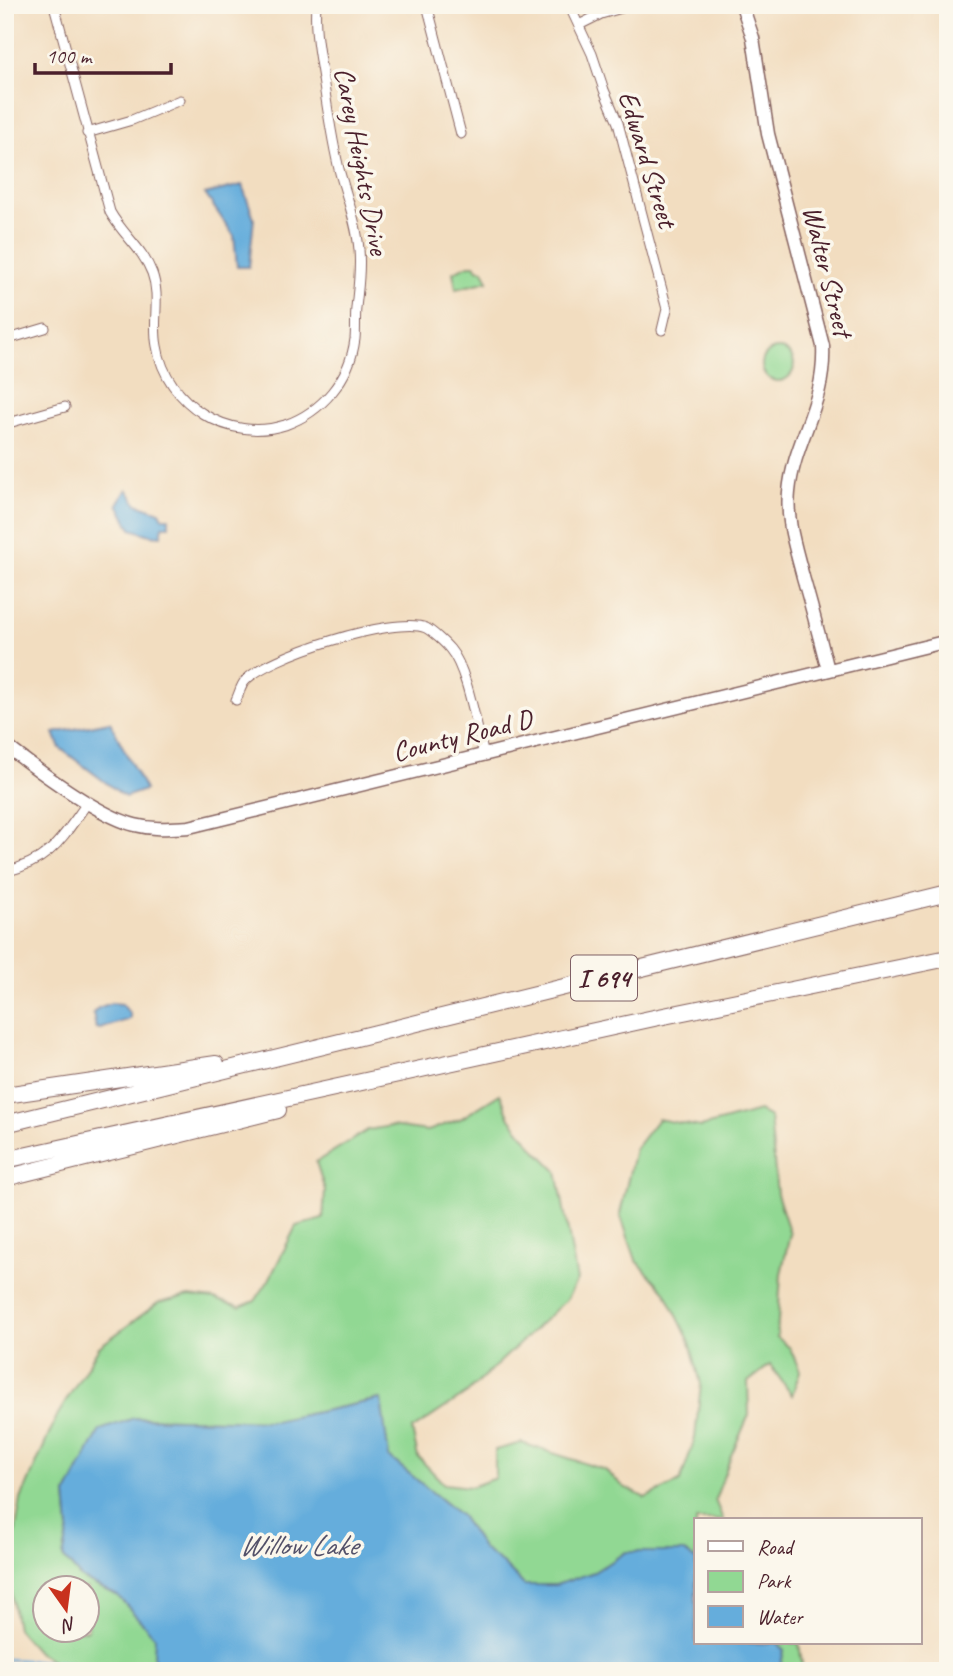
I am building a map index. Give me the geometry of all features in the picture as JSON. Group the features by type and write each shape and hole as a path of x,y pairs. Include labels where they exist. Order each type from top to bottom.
{"highway":[{"name":"I 694","path":"5,1124 948,893"},
{"name":"I 694","path":"5,1160 506,1050 948,958"},
{"path":"5,1178 506,1050"},
{"path":"5,1095 206,1065 260,1062"}],"street":[{"name":"Carey Heights Drive","path":"54,5 110,212 116,225 139,250 152,275 157,304 157,348 161,363 174,387 192,406 217,422 246,429 279,426 310,413 330,396 352,355 360,266 359,248 332,143 316,32 316,5"},
{"path":"427,5 461,134"},
{"name":"Edward Street","path":"569,5 618,123 667,309 663,330"},
{"path":"579,25 632,5"},
{"name":"Walter Street","path":"742,5 753,38 768,134 823,346 824,363 820,391 792,475 789,509 793,536 828,670"},
{"path":"87,133 132,120 180,100"},
{"path":"5,340 45,328"},
{"path":"5,424 65,407"},
{"path":"236,700 245,681 266,665 304,649 354,634 399,626 425,628 450,649 462,670 484,755"},
{"name":"County Road D","path":"5,745 107,815 134,825 160,829 190,827 948,641"},
{"path":"5,872 27,867 53,851 88,803"}],"green space":[{"path":"476,265 477,269 483,270 488,281 456,289 453,272"},
{"path":"778,349 790,353 794,365 790,377 778,381 766,377 762,365 766,353"},
{"path":"500,1094 510,1118 532,1146 557,1171 577,1280 567,1299 467,1393 412,1430 418,1457 444,1484 471,1487 495,1478 495,1450 522,1443 605,1470 624,1487 645,1498 680,1482 695,1438 701,1384 690,1342 666,1293 636,1260 620,1214 635,1149 658,1119 701,1127 759,1111 770,1117 777,1194 790,1234 781,1274 777,1337 790,1348 800,1371 792,1395 770,1365 748,1382 749,1415 715,1500 722,1518 694,1518 694,1559 684,1552 626,1552 595,1572 556,1585 524,1585 483,1549 461,1516 389,1457 380,1399 274,1421 134,1418 66,1494 69,1529 63,1557 78,1574 32,1574 32,1644 102,1644 102,1588 118,1596 156,1637 153,1671 73,1671 37,1652 17,1629 8,1574 21,1499 57,1416 99,1347 158,1303 189,1296 214,1299 240,1307 255,1301 269,1280 296,1226 323,1219 325,1190 316,1162 368,1130 391,1126 428,1131 460,1119"},
{"path":"778,1644 799,1644 803,1671 779,1671 784,1651"}],"water":[{"path":"242,185 254,218 249,267 237,267 234,236 205,194"},
{"path":"127,489 137,504 160,512 163,518 169,518 169,526 163,526 161,536 131,529 118,504"},
{"path":"110,722 145,790 125,797 60,748 54,733"},
{"path":"111,1003 122,1004 130,1014 130,1019 96,1028 93,1013"},
{"name":"Willow Lake","path":"381,1399 389,1457 461,1516 483,1549 524,1585 556,1585 594,1572 626,1552 684,1552 694,1559 694,1644 778,1644 784,1651 779,1671 153,1671 155,1637 118,1596 102,1588 102,1574 78,1574 63,1557 69,1529 66,1495 100,1430 134,1418 274,1421"}],"waterway":[{"path":"5,1659 65,1662 142,1671"}]}
